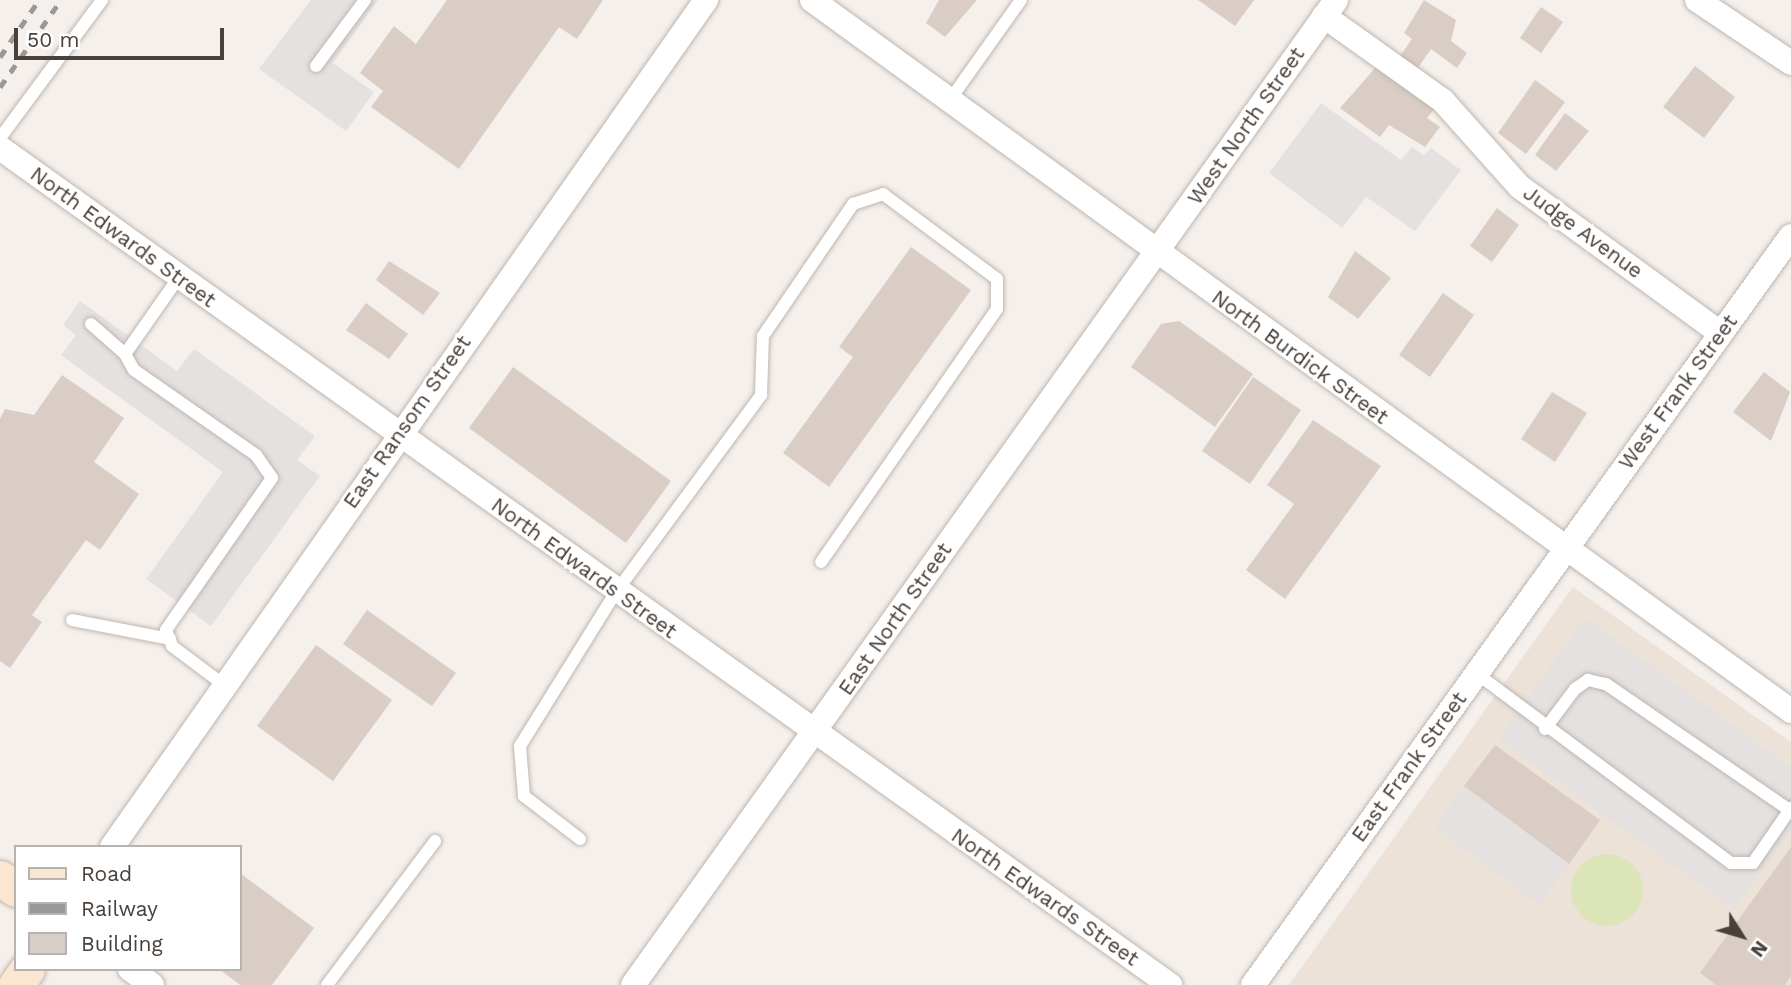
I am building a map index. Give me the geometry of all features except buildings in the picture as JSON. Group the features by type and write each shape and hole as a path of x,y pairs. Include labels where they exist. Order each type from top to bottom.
{"street":[{"name":"East Ransom Street","path":"113,845 397,435 706,0"},
{"name":"North Burdick Street","path":"813,0 952,97 1156,253 1791,710"},
{"path":"1697,0 1791,63"},
{"name":"West North Street","path":"1156,253 1330,8"},
{"name":"Judge Avenue","path":"1330,8 1443,101 1520,187 1720,333"},
{"name":"North Edwards Street","path":"0,148 616,592 1170,985"},
{"name":"West Frank Street","path":"1565,548 1791,236"},
{"name":"East North Street","path":"633,985 1156,253"},
{"name":"East Frank Street","path":"1254,985 1565,548"},
{"path":"133,971 152,985"}],"lane":[{"path":"0,138 102,0"},
{"path":"316,66 365,0"},
{"path":"952,97 1021,0"},
{"path":"580,839 524,796 520,746 616,592 761,395 762,337 853,204 883,194 997,279 997,309 821,562"},
{"path":"125,354 179,277"},
{"path":"91,324 125,354 134,370 256,455 272,478 166,630 170,639 224,685"},
{"path":"72,620 170,639"},
{"path":"1476,673 1545,729 1745,867 1790,809 1606,684 1588,680 1575,689 1545,729"},
{"path":"327,985 435,841"}],"shaded area":[{"path":"311,0 378,0 333,63 374,92 346,131 259,69"},
{"path":"1321,103 1401,160 1412,147 1424,155 1431,148 1461,170 1415,231 1366,197 1342,228 1269,173"},
{"path":"80,301 177,371 194,349 315,436 297,460 320,476 211,626 146,579 223,472 61,355 76,335 63,325"},
{"path":"1573,587 1791,742 1791,985 1289,985"},
{"path":"1585,618 1791,767 1791,830 1734,909 1498,739"},
{"path":"1464,786 1569,864 1539,905 1434,827"}],"green space":[{"path":"1607,854 1627,860 1637,870 1643,890 1637,910 1627,920 1607,926 1587,920 1577,910 1571,890 1577,870 1587,860"}],"railway":[{"path":"0,57 39,0"},
{"path":"0,87 61,0"}]}
